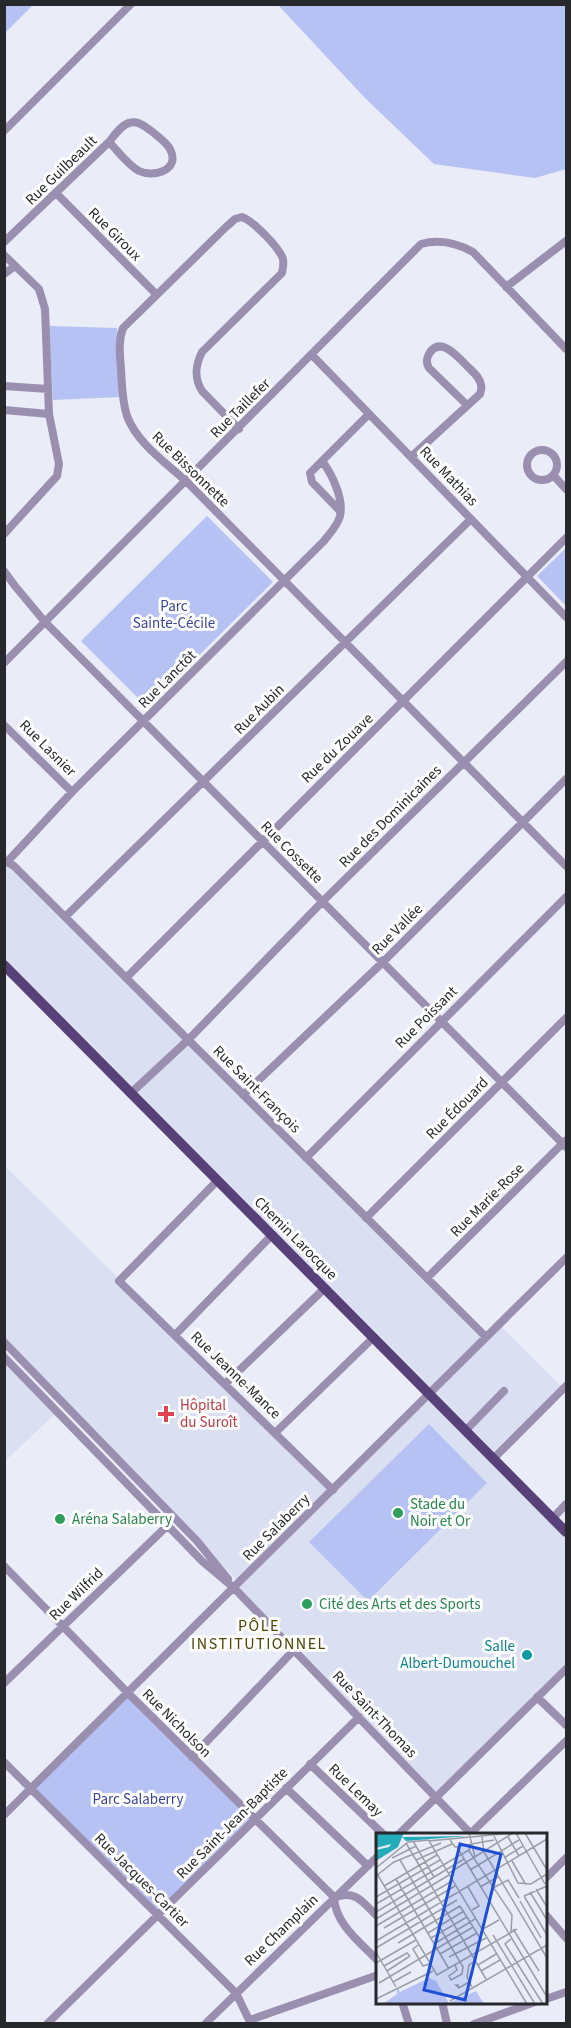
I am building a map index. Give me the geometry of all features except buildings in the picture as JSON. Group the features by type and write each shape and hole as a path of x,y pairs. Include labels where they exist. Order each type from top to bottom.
{"main road":[{"name":"Chemin Larocque","path":"6,970 567,1532"}],"street":[{"path":"4,131 131,4"},
{"name":"Rue Guilbeault","path":"4,242 124,125 130,122 140,123 159,137 170,149 172,159 170,167 153,175 142,173 134,169 109,142"},
{"name":"Rue Giroux","path":"56,193 156,294"},
{"name":"Rue Bissonnette","path":"239,429 202,391 196,373 197,362 202,352 282,273 284,264 282,256 255,226 242,217 226,226 129,319 123,328 120,335 123,397 126,414 135,433 186,481 567,866"},
{"path":"506,287 567,241"},
{"name":"Rue Taillefer","path":"4,663 421,244 429,242 460,245 473,252 567,349"},
{"path":"4,255 39,290 45,309 49,414 59,464 57,477 4,534"},
{"path":"4,274 15,266"},
{"path":"411,457 480,394 479,379 449,348 434,349 426,363 467,405"},
{"name":"Rue Mathias","path":"312,355 567,617"},
{"path":"4,386 48,388"},
{"path":"4,410 49,414"},
{"path":"340,511 312,482 310,473 369,414"},
{"path":"539,450 550,452 557,465 554,475 540,481 531,477 526,464 530,455 539,450"},
{"path":"322,461 330,470 339,499 340,511"},
{"path":"554,475 567,489"},
{"name":"Rue Lanctôt","path":"6,862 72,792 324,541 337,524 340,511"},
{"name":"Rue Aubin","path":"65,917 471,519"},
{"name":"Rue du Zouave","path":"126,978 567,538"},
{"name":"Rue Cossette","path":"4,571 45,622 565,1144"},
{"name":"Rue des Dominicaines","path":"131,1093 188,1040 323,902 567,662"},
{"name":"Rue Lasnier","path":"4,724 72,792"},
{"name":"Rue Vallée","path":"243,1095 383,962 567,778"},
{"name":"Rue Saint-François","path":"6,862 14,866 486,1337"},
{"name":"Rue Poissant","path":"306,1158 567,897"},
{"name":"Rue Édouard","path":"366,1218 567,1018"},
{"name":"Rue Marie-Rose","path":"428,1278 565,1144"},
{"name":"Rue Jeanne-Mance","path":"218,1180 119,1281 333,1490"},
{"path":"175,1335 272,1235"},
{"name":"Rue Salaberry","path":"4,1815 567,1258"},
{"path":"225,1384 325,1288"},
{"path":"275,1433 374,1338"},
{"name":"Rue Saint-Thomas","path":"4,1342 197,1541 234,1588"},
{"name":"Rue Saint-Thomas","path":"4,1357 167,1526 202,1561 234,1588 470,1833"},
{"path":"494,1458 567,1386"},
{"path":"466,1431 504,1391"},
{"path":"552,1518 567,1504"},
{"name":"Rue Wilfrid","path":"4,1683 167,1526"},
{"name":"Rue Nicholson","path":"4,1566 128,1693 334,1897 334,1907 340,1921 376,1959"},
{"path":"192,1757 294,1650"},
{"path":"400,1833 567,1669"},
{"path":"537,1697 567,1725"},
{"name":"Rue Saint-Jean-Baptiste","path":"48,2024 359,1717"},
{"path":"472,1833 567,1741"},
{"name":"Rue Jacques-Cartier","path":"4,1762 236,1993 250,2022"},
{"name":"Rue Lemay","path":"310,1764 382,1833"},
{"path":"286,1788 374,1863"},
{"path":"547,1877 567,1858"},
{"name":"Rue Champlain","path":"205,2024 334,1897 374,1863"},
{"path":"334,1897 344,1894 358,1897 376,1915"},
{"path":"547,1916 567,1938"},
{"path":"250,2022 376,1976"},
{"path":"547,1999 567,1992"},
{"path":"403,2004 409,2024"},
{"path":"442,2004 447,2024"},
{"path":"474,2024 529,2004"}],"shaded area":[{"path":"4,861 482,1338 497,1322 561,1386 494,1451 5,958"},
{"name":"Hôpital du Suroît","path":"4,1165 333,1490 239,1582 5,1338"},
{"path":"5,1363 55,1414 5,1461"},
{"path":"430,1397 566,1534 566,1666 436,1794 238,1587"}],"green space":[{"path":"5,4 33,5 5,33"},
{"path":"278,5 566,5 566,169 535,178 434,164 366,99"},
{"path":"49,326 117,328 120,397 53,400"},
{"name":"Parc Sainte-Cécile","path":"207,516 273,582 147,707 81,641"},
{"path":"566,548 566,606 537,576"},
{"name":"Stade du Noir et Or","path":"429,1424 487,1483 368,1601 309,1542"},
{"name":"Parc Salaberry","path":"128,1693 255,1819 158,1915 31,1788"}],"place":[{"name":"Hôpital du Suroît","path":"166,1414"},
{"name":"Stade du Noir et Or","path":"398,1513"},
{"name":"Aréna Salaberry","path":"60,1519"},
{"name":"Cité des Arts et des Sports","path":"307,1604"},
{"name":"Salle Albert-Dumouchel","path":"527,1655"}],"district":[{"name":"PÔLE INSTITUTIONNEL","path":"259,1634"}]}
